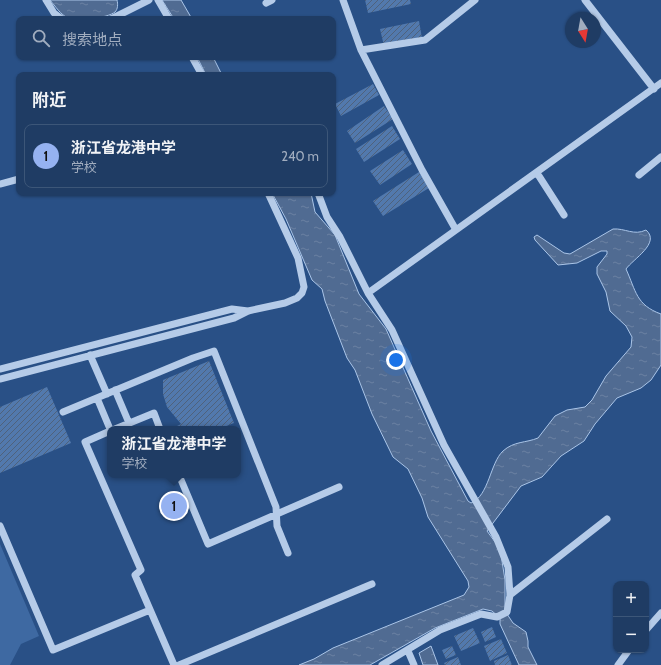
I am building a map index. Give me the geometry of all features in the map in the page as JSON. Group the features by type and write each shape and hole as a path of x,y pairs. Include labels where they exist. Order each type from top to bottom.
{"street":[{"path":"46,0 59,16"},
{"path":"117,16 149,0"},
{"path":"158,0 167,16"},
{"path":"343,0 361,50 422,170 456,230"},
{"path":"361,50 425,40 475,0"},
{"path":"585,0 654,89"},
{"path":"194,60 200,72"},
{"path":"368,293 661,83"},
{"path":"639,175 661,157"},
{"path":"537,173 564,215"},
{"path":"0,184 16,180"},
{"path":"0,379 234,318 248,311 285,303 300,295 304,287 298,258 269,196"},
{"path":"319,196 324,212 340,237 368,293 392,330 416,380 438,435 491,527 508,567 510,595 507,612 497,617 481,614 440,630 408,651 382,665"},
{"path":"0,369 232,309 248,311"},
{"path":"63,412 193,358 214,351 276,507 277,526 288,553"},
{"path":"90,355 107,394"},
{"path":"115,390 129,423"},
{"path":"97,398 108,426"},
{"path":"122,426 154,413 159,426"},
{"path":"107,431 85,442 141,570 135,575 174,665"},
{"path":"180,478 208,544 339,487"},
{"path":"510,595 607,519"},
{"path":"0,526 53,650 150,610"},
{"path":"179,665 372,584"},
{"path":"649,627 661,613"},
{"path":"408,651 414,665"},
{"path":"618,665 628,653"}],"shaded area":[{"path":"0,544 39,636 21,644 10,665 0,665"}],"water":[{"path":"50,0 117,0 118,6 115,12 106,16 65,16"},
{"path":"162,0 181,0 190,16 172,16"},
{"path":"198,60 214,60 220,72 204,72"},
{"path":"274,196 312,196 315,212 335,235 359,294 386,329 431,431 468,501 471,503 482,494 495,463 503,451 511,445 538,438 555,416 567,410 585,407 592,400 606,376 631,347 632,337 626,326 610,311 606,292 597,274 597,267 607,254 607,251 601,251 577,263 558,265 534,237 537,235 564,253 570,254 613,229 633,232 642,232 646,230 650,235 650,240 644,251 626,269 635,291 642,302 646,306 661,314 661,365 651,380 641,388 617,398 595,424 584,441 561,456 542,477 521,486 487,531 498,546 501,555 505,580 505,611 513,623 526,632 528,647 537,665 519,665 500,624 500,618 492,611 483,609 435,628 370,665 299,665 314,659 333,648 464,595 469,587 468,581 428,517 422,498 408,469 393,457 372,414 355,370 347,358 325,301 322,289 312,280 286,219"},
{"path":"431,646 438,665 423,665 419,653"}],"building":[{"path":"365,0 410,0 411,4 368,13"},
{"path":"419,21 422,38 384,46 380,29"},
{"path":"373,84 379,95 341,116 336,103"},
{"path":"384,106 393,119 355,143 347,131"},
{"path":"392,126 400,139 364,162 356,149"},
{"path":"403,150 412,164 380,185 370,171"},
{"path":"419,172 429,188 383,216 373,201"},
{"path":"209,361 234,423 226,426 177,426 181,424 167,407 163,394 163,380"},
{"path":"47,387 71,443 0,473 0,407"},
{"path":"492,627 496,637 485,642 481,632"},
{"path":"473,628 480,643 461,651 454,636"},
{"path":"501,639 507,653 490,661 484,646"},
{"path":"452,646 456,655 446,659 442,650"},
{"path":"508,655 512,665 495,665 494,661"},
{"path":"458,657 461,665 445,665 444,663"}],"place":[{"name":"浙江省龙港中学","path":"174,506"}]}
